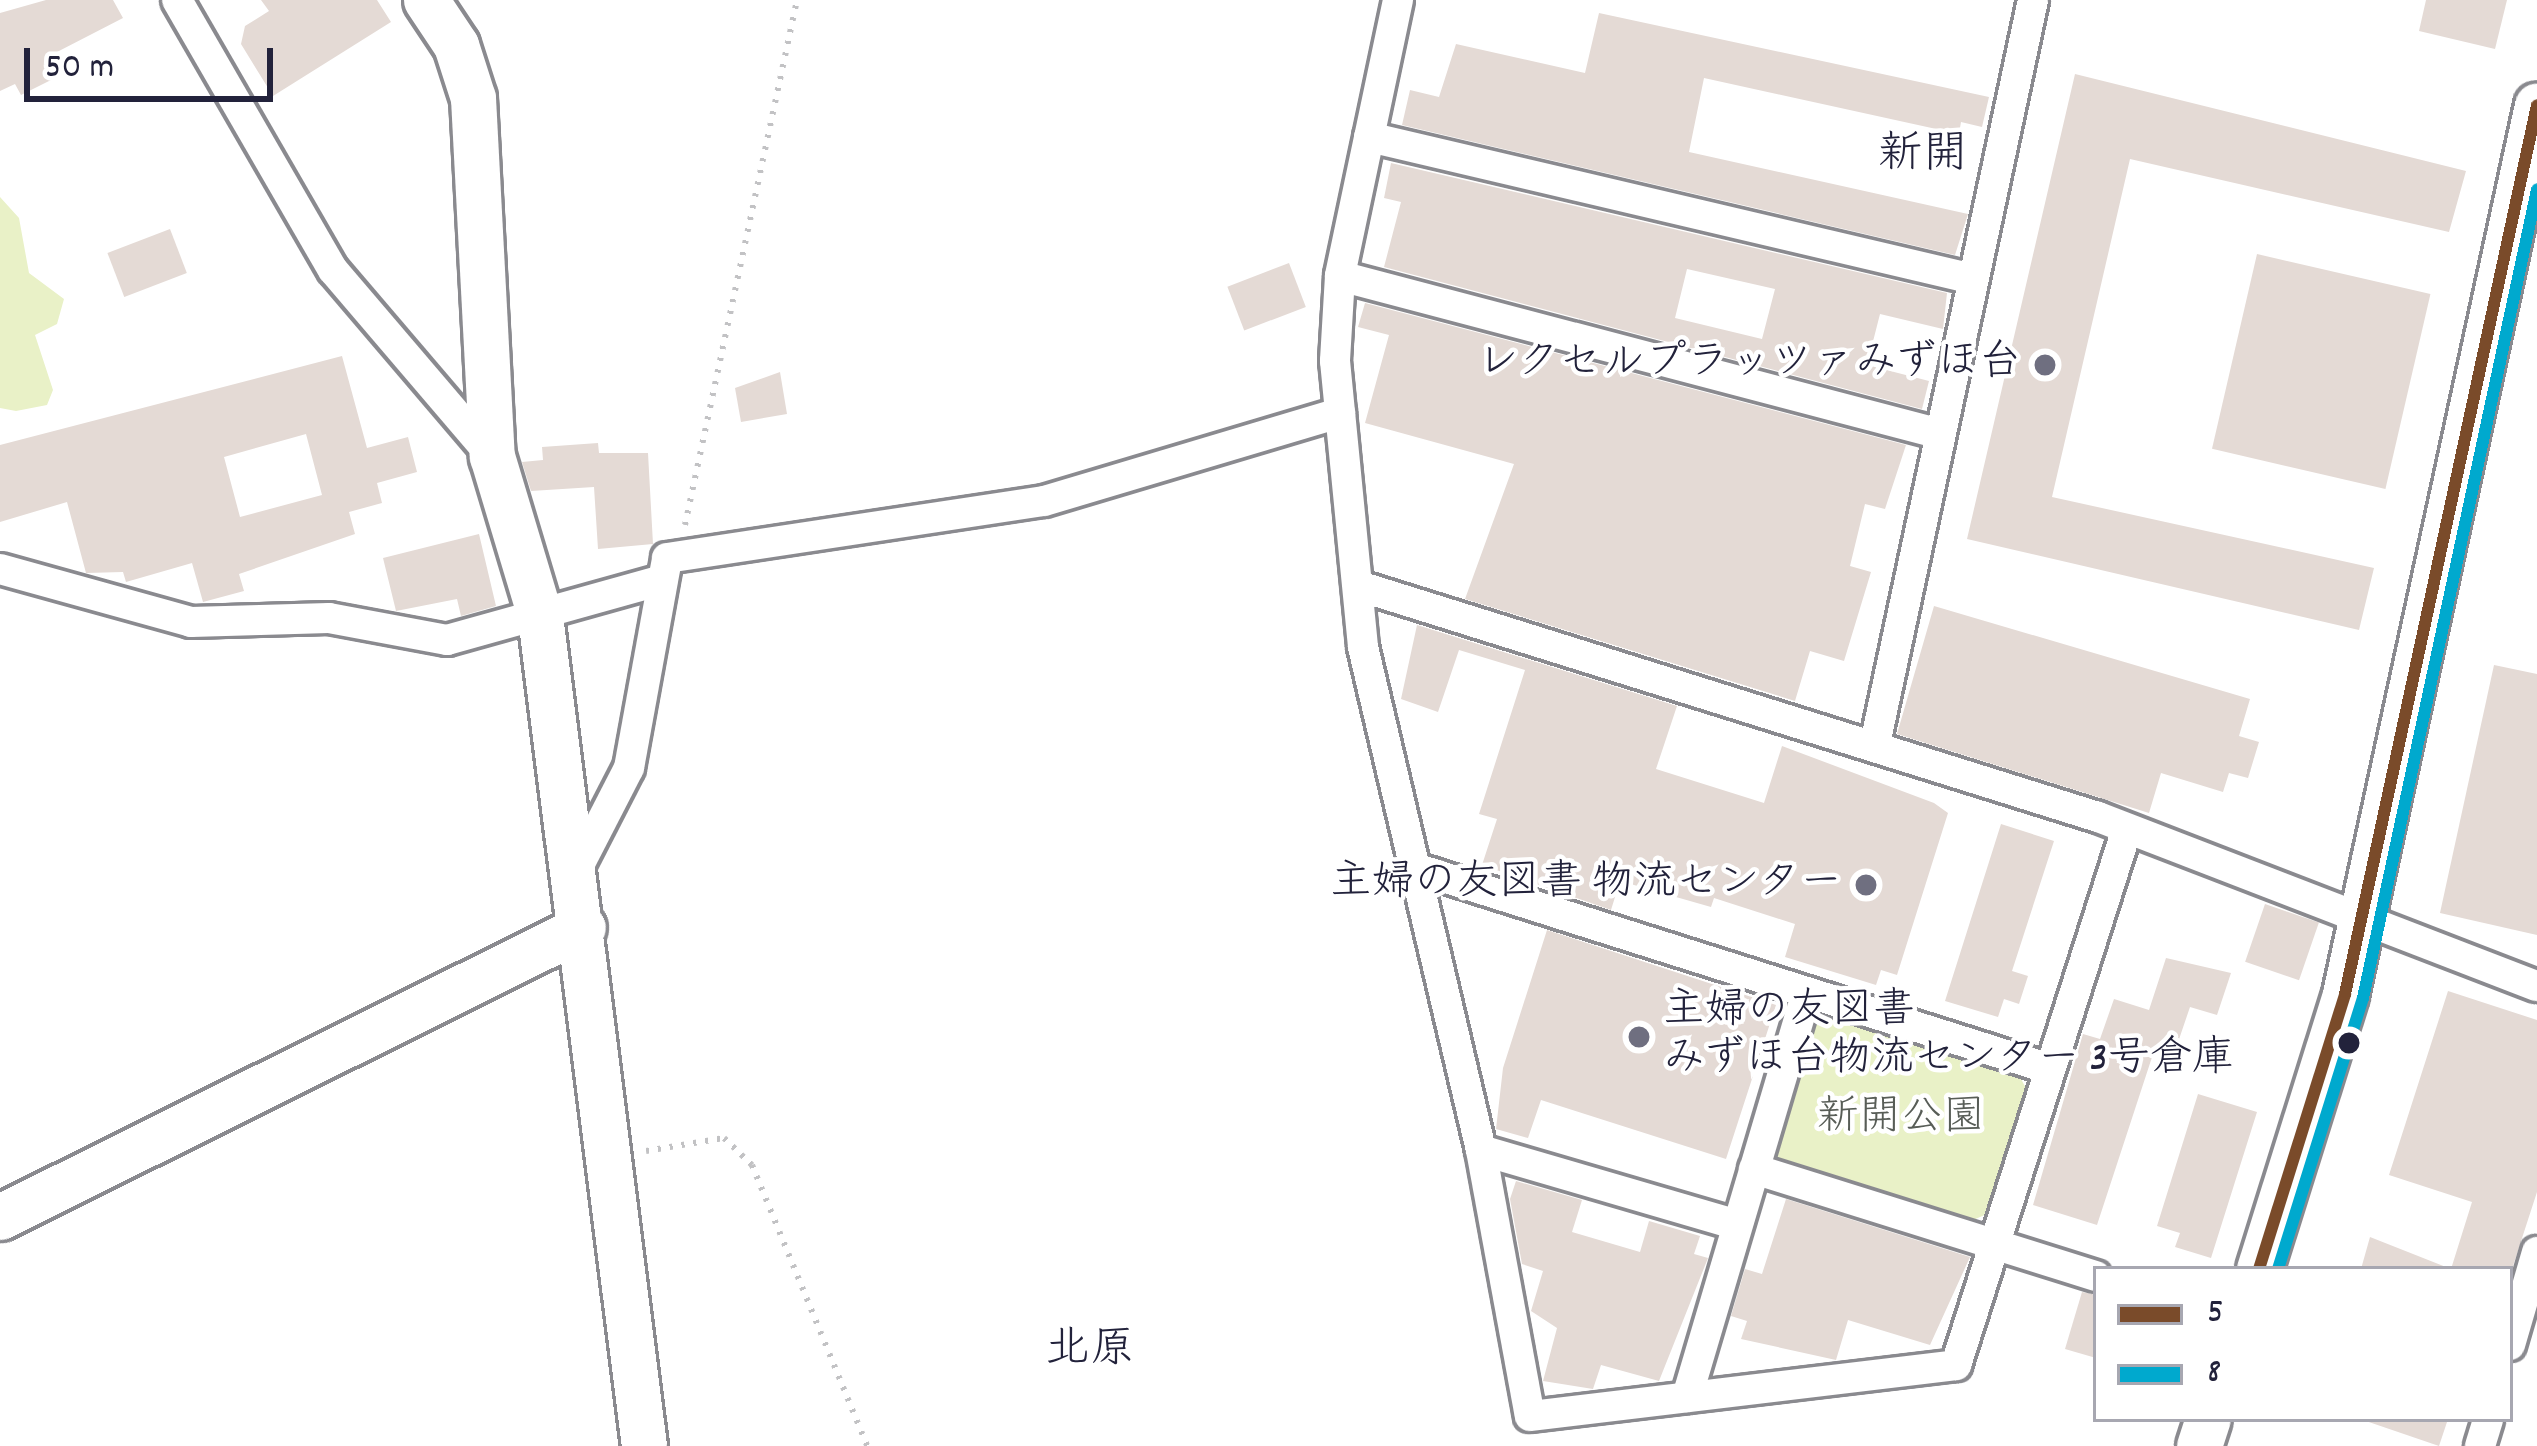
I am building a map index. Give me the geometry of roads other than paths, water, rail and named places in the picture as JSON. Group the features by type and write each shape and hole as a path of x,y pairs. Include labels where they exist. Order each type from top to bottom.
{"street":[{"path":"176,0 333,270 492,456"},
{"path":"426,0 456,45 473,98 492,456 539,616 583,927 644,1446"},
{"path":"1398,0 1340,276 1340,413 1363,647 1480,1150 1530,1416 1956,1366 2128,829"},
{"path":"1875,743 2033,0"},
{"path":"2260,1266 2320,1091 2537,109"},
{"path":"1369,137 1972,279"},
{"path":"1340,276 1940,434"},
{"path":"575,873 629,769 658,581 679,552 967,518 1340,413"},
{"path":"0,569 191,622 329,618 447,640 658,581"},
{"path":"1359,586 1875,743 2128,829 2537,986"},
{"path":"1418,869 2050,1069"},
{"path":"0,1217 583,927"},
{"path":"1687,1397 1731,1223 1754,1169 1807,992"},
{"path":"1480,1150 1731,1223"},
{"path":"1754,1169 2093,1275"},
{"path":"2513,1335 2537,1252"}],"place":[{"name":"レクセルプラッツァみずほ台","path":"2045,365"},
{"name":"主婦の友図書 物流センター","path":"1866,885"},
{"name":"主婦の友図書 みずほ台物流センター 3号倉庫","path":"1639,1037"}],"district":[{"name":"新開","path":"1923,158"},
{"name":"北原","path":"1090,1353"}],"park label":[{"name":"新開公園","path":"1901,1120"}]}
